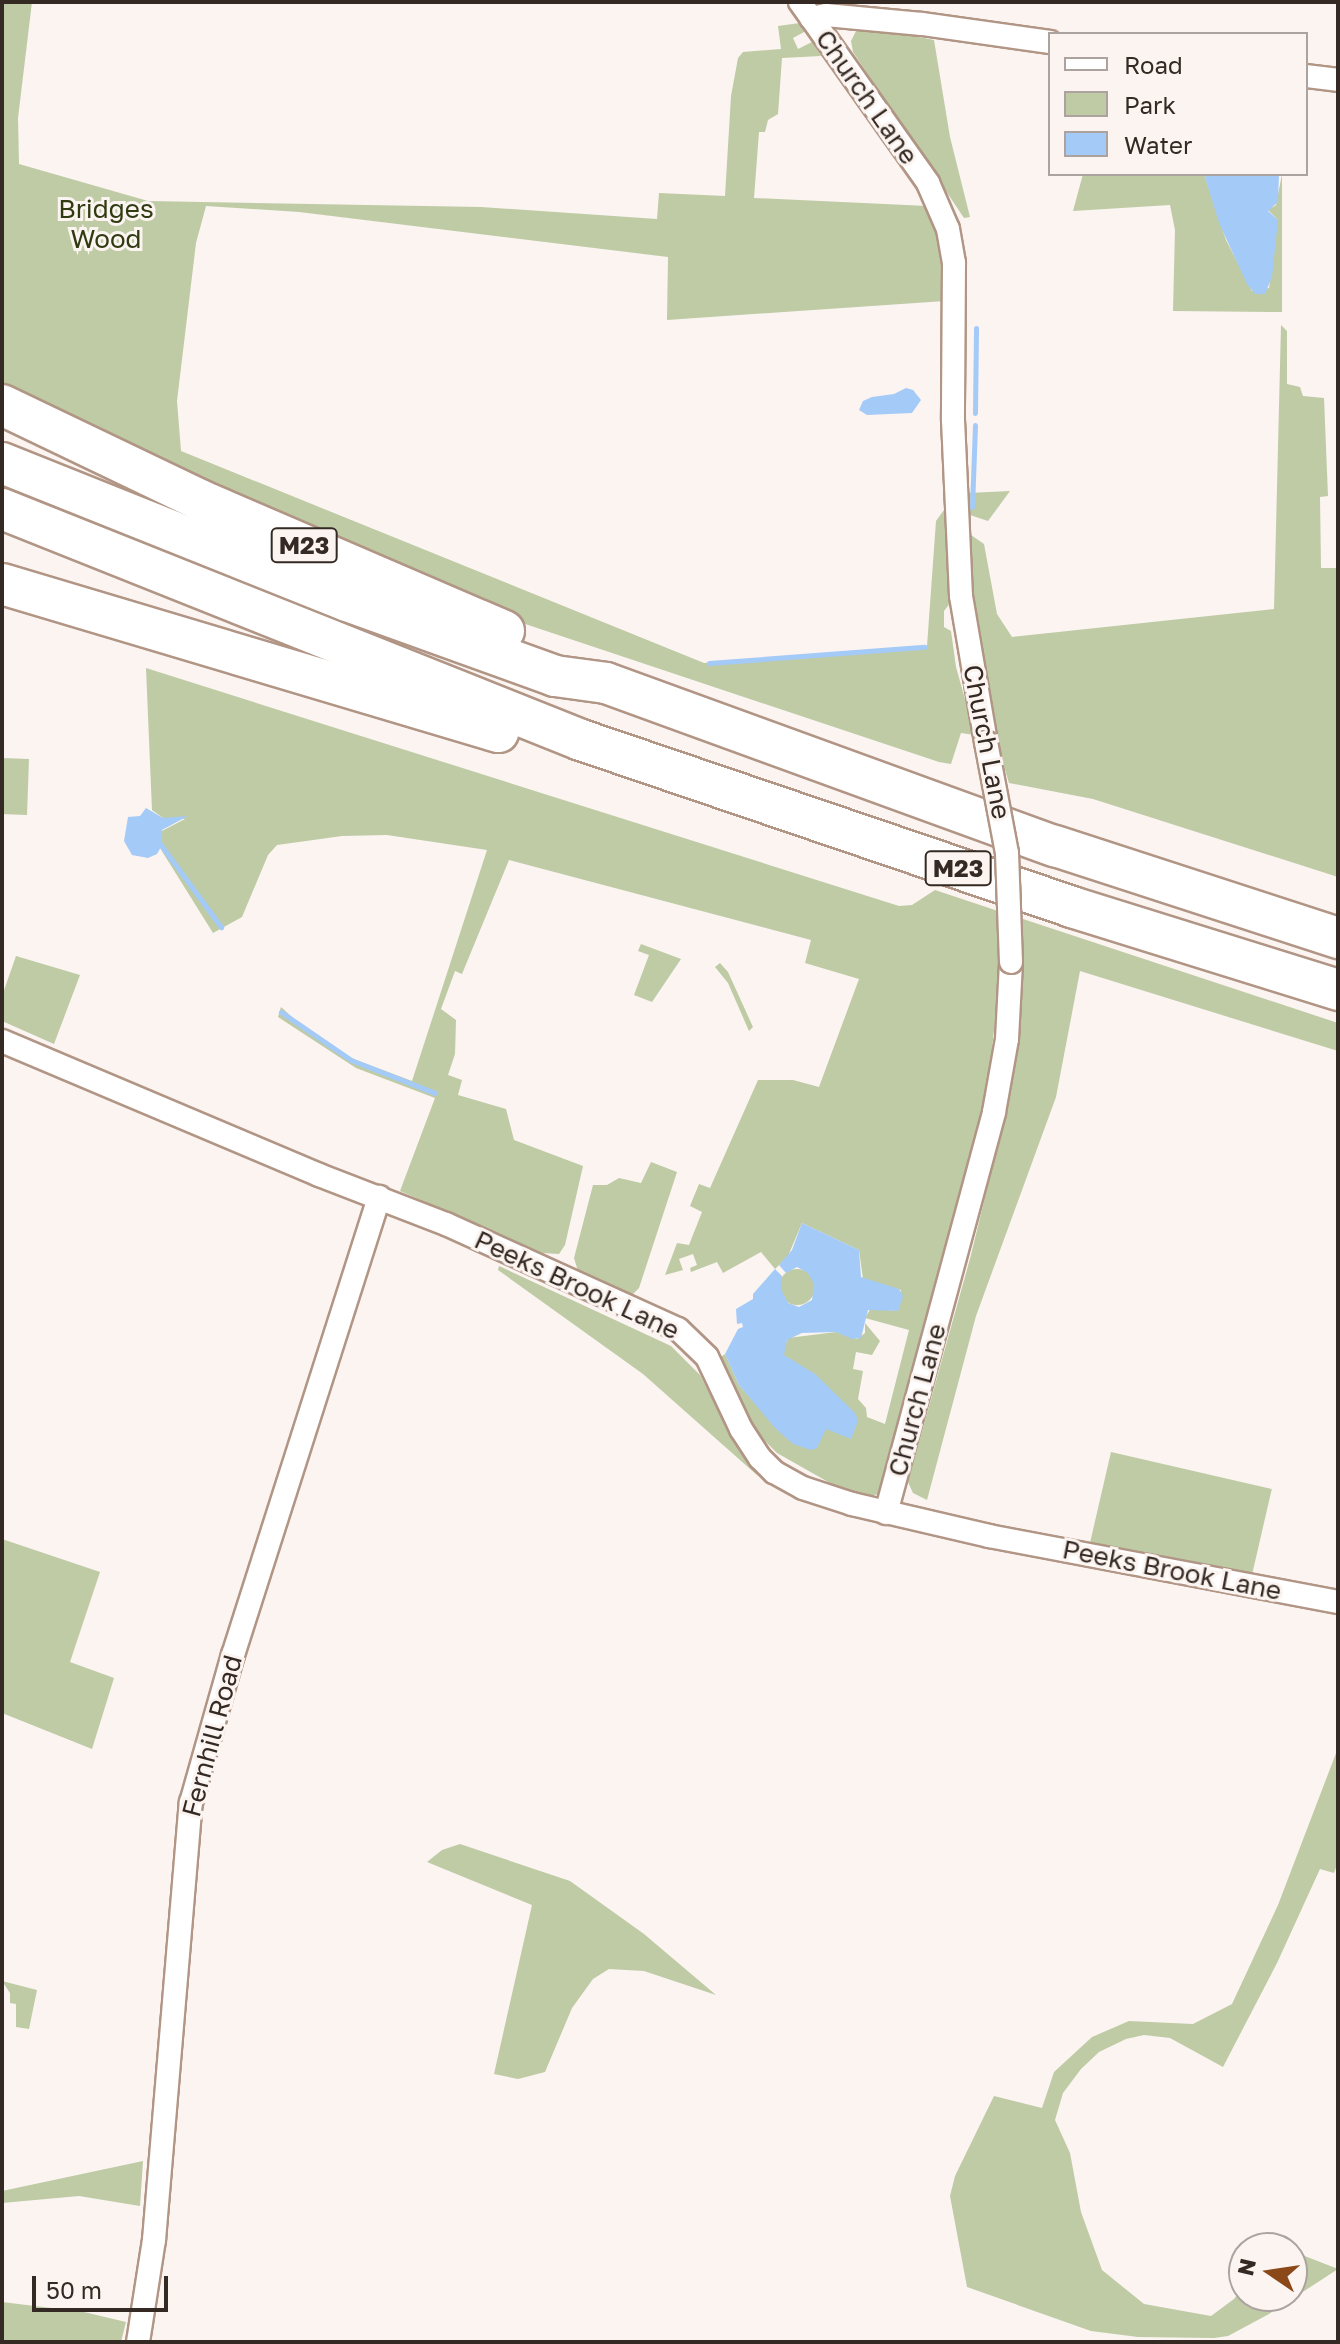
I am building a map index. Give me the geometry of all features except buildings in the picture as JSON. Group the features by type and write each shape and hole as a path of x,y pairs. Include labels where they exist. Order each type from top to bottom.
{"highway":[{"name":"M23","path":"2,405 200,500 564,656 606,683"},
{"name":"M23","path":"2,463 362,606 555,676 606,683 1055,846 1338,938"},
{"name":"M23","path":"2,509 581,740 1072,907 1338,990"},
{"name":"M23","path":"2,584 527,740 581,740"}],"street":[{"path":"806,10 1048,42"},
{"name":"Church Lane","path":"806,10 928,183 948,229 955,275 953,420 959,577 1007,853 1011,962 1007,1039 994,1112 886,1513"},
{"path":"1308,76 1338,80"},
{"name":"Peeks Brook Lane","path":"2,1041 319,1175 379,1197 678,1329 707,1357 741,1429 774,1472 817,1493 886,1513 1338,1602"},
{"name":"Fernhill Road","path":"138,2342 154,2240 191,1803 233,1655 379,1197"}],"green space":[{"name":"Bridges Wood","path":"2,2 32,2 18,118 19,164 148,201 481,207 657,219 659,193 725,196 731,96 738,58 743,52 781,49 778,26 800,23 806,31 793,38 798,49 812,42 821,56 782,58 778,114 768,120 765,132 759,132 754,198 927,206 942,242 945,301 667,320 668,257 299,212 206,206 196,243 177,401 181,451 704,663 927,646 936,521 949,503 951,602 944,611 944,627 951,631 956,667 975,735 961,733 951,764 939,762 498,615 374,563 2,387"},
{"path":"874,28 934,40 950,137 970,217 964,218 853,52 851,41 857,29"},
{"path":"1082,176 1205,176 1226,240 1252,291 1269,288 1277,219 1268,210 1276,205 1282,176 1282,312 1173,311 1175,230 1170,205 1073,211"},
{"path":"1281,325 1287,331 1287,384 1300,387 1303,396 1324,398 1328,496 1320,497 1321,568 1338,568 1338,877 1093,799 1009,783 996,740 970,577 968,533 984,544 997,614 1012,637 1274,609"},
{"path":"1010,491 988,521 967,514 968,493"},
{"path":"146,668 899,906 912,905 935,890 1001,912 998,994 986,1103 882,1494 865,1496 837,1487 777,1453 749,1425 721,1357 725,1354 739,1385 761,1410 788,1338 836,1332 857,1339 865,1333 865,1323 880,1341 872,1355 856,1352 853,1369 863,1371 858,1399 866,1408 867,1417 885,1424 909,1330 865,1318 871,1308 895,1311 901,1290 863,1279 859,1250 802,1223 788,1256 775,1269 761,1252 723,1273 717,1262 691,1272 690,1268 697,1265 693,1254 679,1259 683,1270 665,1275 677,1243 689,1245 702,1212 690,1206 699,1184 710,1188 758,1080 793,1080 819,1087 859,979 805,963 811,940 509,860 462,974 455,971 441,1009 456,1020 455,1054 448,1075 462,1080 458,1095 506,1109 514,1140 583,1166 565,1245 559,1254 542,1253 400,1191 435,1098 356,1068 278,1017 281,1007 304,1028 351,1058 412,1081 487,850 387,835 342,836 277,845 268,855 242,917 213,933 160,848 160,832 185,819 163,818 152,810"},
{"path":"2,758 29,759 27,815 2,814"},
{"path":"1023,919 1338,1023 1338,1051 1080,971 1056,1097 976,1316 927,1500 913,1493 908,1482 971,1255 1008,1102 1017,1045"},
{"path":"641,944 681,959 652,1002 634,995 649,955 638,951"},
{"path":"16,956 80,975 54,1044 2,1021 2,996"},
{"path":"720,963 728,972 753,1027 749,1031 728,983 715,967"},
{"path":"651,1162 677,1172 639,1288 631,1296 625,1296 578,1271 574,1258 593,1185 607,1185 619,1178 641,1183"},
{"path":"499,1266 671,1346 700,1375 735,1443 758,1476 643,1374 498,1270"},
{"path":"797,1269 810,1274 815,1287 810,1300 797,1305 784,1300 779,1287 784,1274"},
{"path":"1111,1452 1272,1489 1251,1581 1090,1544"},
{"path":"2,1539 100,1572 70,1662 114,1678 92,1749 2,1713"},
{"path":"1338,1748 1338,1862 1334,1873 1320,1869 1277,1963 1223,2067 1170,2038 1144,2035 1126,2039 1099,2052 1081,2069 1063,2093 1055,2120 1070,2153 1081,2212 1102,2270 1144,2304 1211,2316 1228,2303 1228,2312 1272,2312 1228,2336 1138,2337 1091,2331 967,2287 950,2196 955,2176 994,2096 1042,2108 1054,2072 1092,2037 1129,2021 1193,2024 1232,2004 1278,1905"},
{"path":"460,1844 570,1881 644,1934 716,1995 644,1971 609,1969 593,1979 572,2008 545,2072 518,2079 494,2074 532,1905 427,1862 442,1850"},
{"path":"2,1981 37,1990 29,2029 16,2027 16,2004 10,2003 10,1993"},
{"path":"143,2161 140,2206 79,2196 2,2203 2,2191"},
{"path":"1308,2257 1338,2269 1308,2289"},
{"path":"2,2302 84,2312 126,2322 121,2342 2,2342"}],"water":[{"path":"1205,176 1279,176 1278,202 1268,211 1278,220 1272,277 1265,294 1255,294 1247,284 1219,223"},
{"path":"906,388 913,390 921,400 912,413 867,415 859,410 863,401"},
{"path":"146,808 163,818 188,816 162,830 162,845 157,854 148,858 132,855 124,841 128,817 140,816"},
{"path":"802,1223 859,1250 861,1277 899,1289 903,1296 898,1311 868,1310 861,1338 852,1339 836,1332 802,1333 787,1340 784,1355 815,1374 855,1413 858,1421 851,1439 826,1429 817,1448 811,1450 793,1444 775,1428 739,1385 725,1354 738,1329 743,1327 742,1323 737,1324 736,1309 753,1299 753,1294 775,1269 782,1276 781,1289 788,1303 799,1307 812,1300 814,1284 808,1273 797,1267 786,1273 779,1265 792,1250"}],"waterway":[{"path":"975,413 976,328"},
{"path":"972,507 975,425"},
{"path":"709,663 924,647"},
{"path":"158,841 221,927"},
{"path":"281,1012 351,1060 435,1093"}]}
